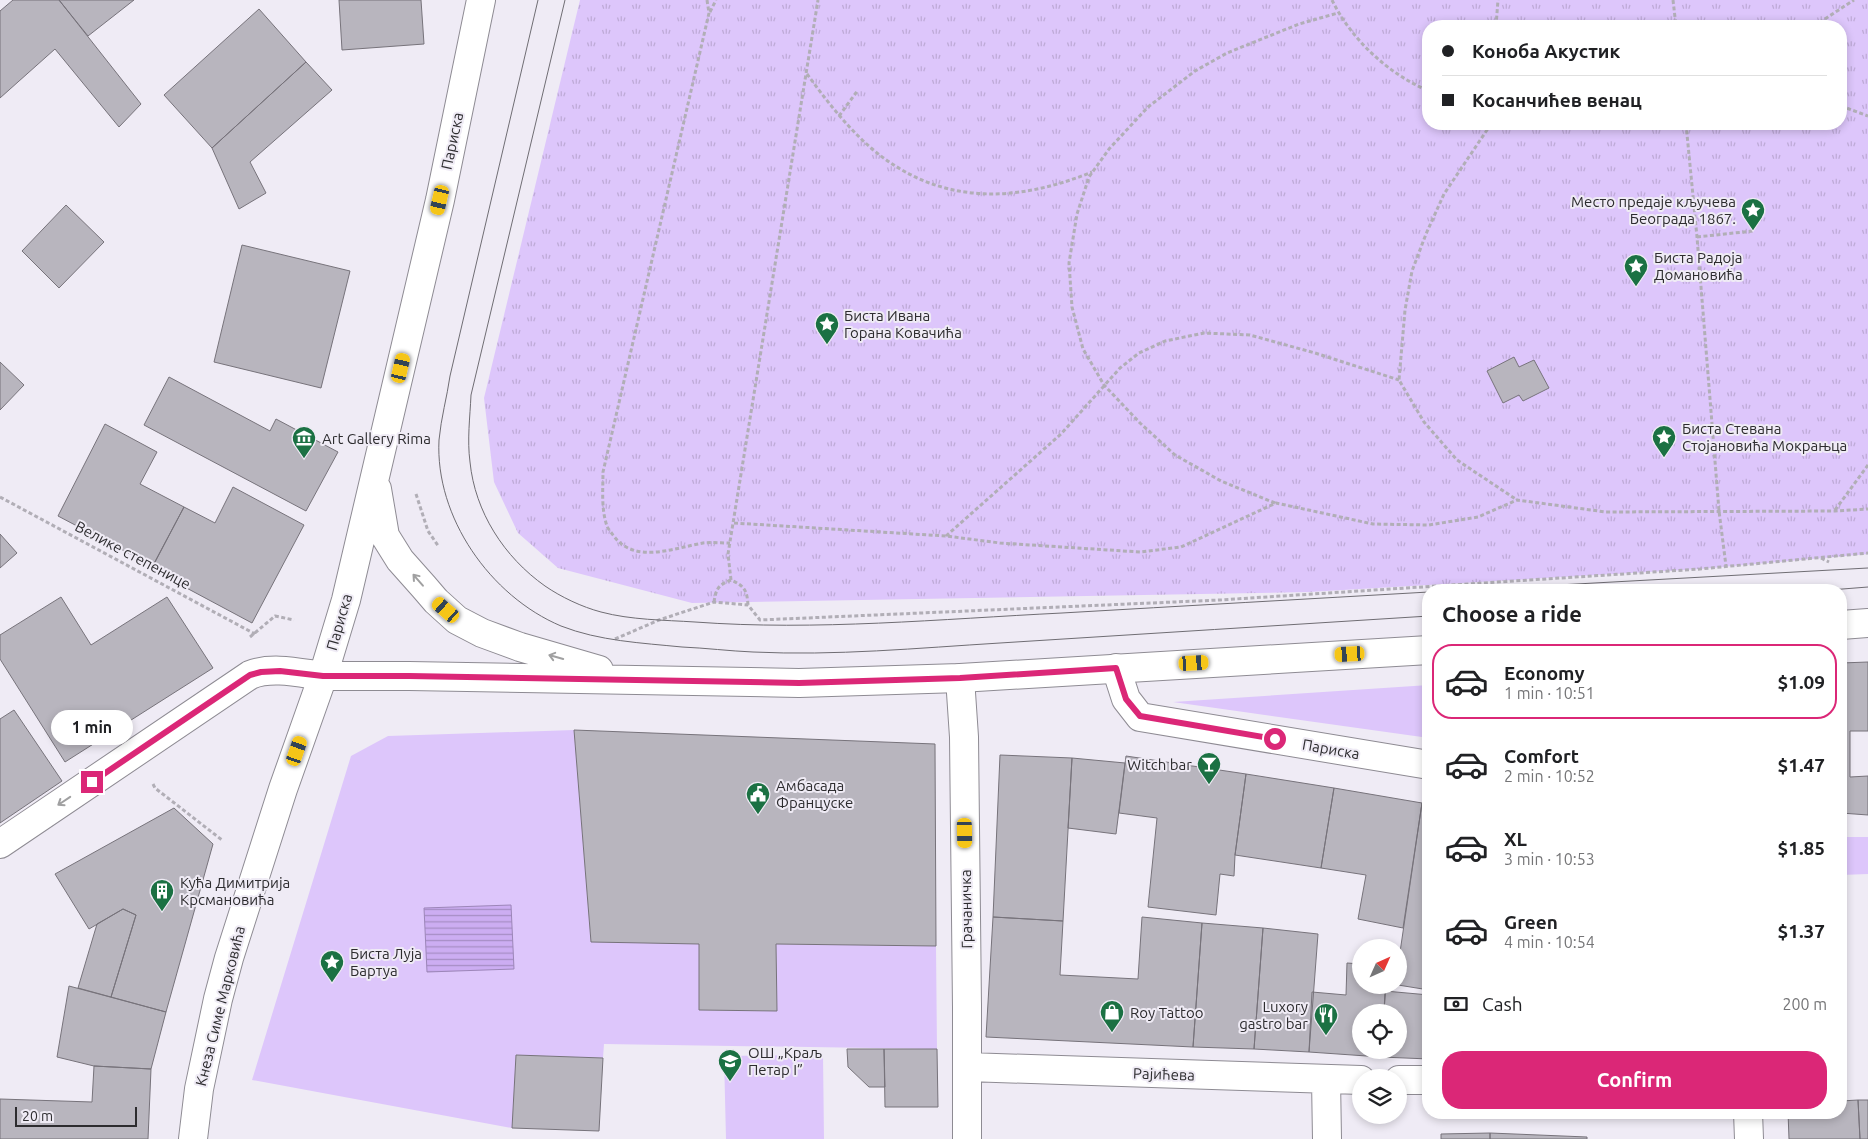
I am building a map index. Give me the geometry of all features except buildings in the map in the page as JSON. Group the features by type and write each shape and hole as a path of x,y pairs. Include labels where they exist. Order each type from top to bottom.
{"street":[{"name":"Париска","path":"323,676 346,600 375,480 440,200 482,0"},
{"path":"375,480 385,536 400,560 436,601 458,620 482,633 520,647 637,680"},
{"path":"1847,625 1868,623"},
{"path":"0,844 254,673 280,671 323,676 799,683 960,678 1422,650"},
{"name":"Париска","path":"1116,668 1126,699 1140,716 1422,764"},
{"name":"Кнеза Симе Марковића","path":"193,1139 199,1089 218,999 229,958 283,789 323,676"},
{"name":"Грачаничка","path":"960,678 964,737 967,1139"},
{"name":"Рајићева","path":"967,1067 1352,1080"},
{"path":"1326,1079 1327,1139"},
{"path":"1407,1080 1422,1080"},
{"path":"1748,1119 1749,1139"}],"path":[{"path":"707,0 709,13"},
{"path":"716,0 709,13 614,420 603,472 603,502 607,527 617,540 631,550 656,552 670,551 705,543 730,543"},
{"path":"731,580 728,554 818,0"},
{"path":"1332,0 1338,13 1363,43 1387,66 1422,88"},
{"path":"1496,20 1498,0"},
{"path":"1673,0 1675,20"},
{"path":"1823,20 1854,0"},
{"path":"1338,13 1298,24 1262,38 1227,53 1195,71 1148,107 1109,149 1089,177 1077,214 1069,263 1072,306 1083,349 1104,385 1140,423 1175,455 1221,481 1276,503 1373,524 1429,525 1478,517 1517,500"},
{"path":"806,73 839,116 871,148 896,167 951,190 1003,195 1050,187 1093,172"},
{"path":"839,116 858,90"},
{"path":"1847,108 1868,116"},
{"path":"1487,130 1444,194 1412,271 1405,310 1399,380 1424,422 1457,460 1517,500 1606,512 1835,511 1868,509"},
{"path":"1687,130 1719,511 1726,566"},
{"path":"1697,237 1753,231"},
{"path":"946,536 1061,434 1120,368 1140,353 1165,341 1204,333 1250,335 1315,353 1399,380"},
{"path":"1835,511 1868,465"},
{"name":"Велике степенице","path":"0,497 254,633"},
{"path":"734,523 946,536 1000,543 1140,552 1181,547 1276,503"},
{"path":"1458,584 1746,566 1868,553"},
{"path":"1820,557 1829,562"},
{"path":"714,602 718,586 731,580 740,584 746,590 748,605 760,620 1220,600 1422,586"},
{"path":"609,642 659,620 714,602 748,605"},
{"path":"134,755 155,788 222,840"}],"green space":[{"path":"580,0 1868,0 1868,554 1700,569 1309,592 692,603 558,568 518,533 494,482 484,398"},
{"path":"1422,685 1422,737 1173,702"},
{"path":"574,730 591,941 699,944 699,1010 777,1011 776,944 936,946 937,1049 604,1044 603,1058 516,1055 512,1128 252,1080 351,756 388,736"},
{"path":"1847,837 1868,837 1868,874 1847,875"},
{"path":"823,1055 824,1139 726,1139 724,1056"}],"shaded area":[{"path":"511,905 514,969 427,972 424,908"}],"tram line":[{"path":"538,0 450,376 439,440 440,469 446,497 457,525 472,551 490,574 511,595 535,613 575,631 636,643 744,652 784,653 876,651 1422,616"},
{"path":"565,0 471,395 469,428 469,454 473,480 485,516 505,547 530,574 545,586 565,598 586,607 624,617 787,625 924,621 1422,592"},
{"path":"1576,584 1868,568"},
{"path":"1847,589 1868,587"}],"place":[{"name":"Место предаје кључева Београда 1867.","path":"1753,231"},
{"name":"Биста Радоја Домановића","path":"1636,287"},
{"name":"Биста Ивана Горана Ковачића","path":"827,345"},
{"name":"Биста Стевана Стојановића Мокрањца","path":"1664,458"},
{"name":"Art Gallery Rima","path":"304,459"},
{"name":"Witch bar","path":"1209,785"},
{"name":"Амбасада Француске","path":"758,815"},
{"name":"Кућа Димитрија Крсмановића","path":"162,912"},
{"name":"Биста Луја Бартуа","path":"332,983"},
{"name":"Roy Tattoo","path":"1112,1033"},
{"name":"Luxory gastro bar","path":"1326,1036"},
{"name":"ОШ „Краљ Петар I”","path":"730,1082"}],"route":[{"path":"92,782 250,675 261,672 280,671 323,676 799,683 960,678 1116,668 1126,699 1140,716 1275,739"}]}
